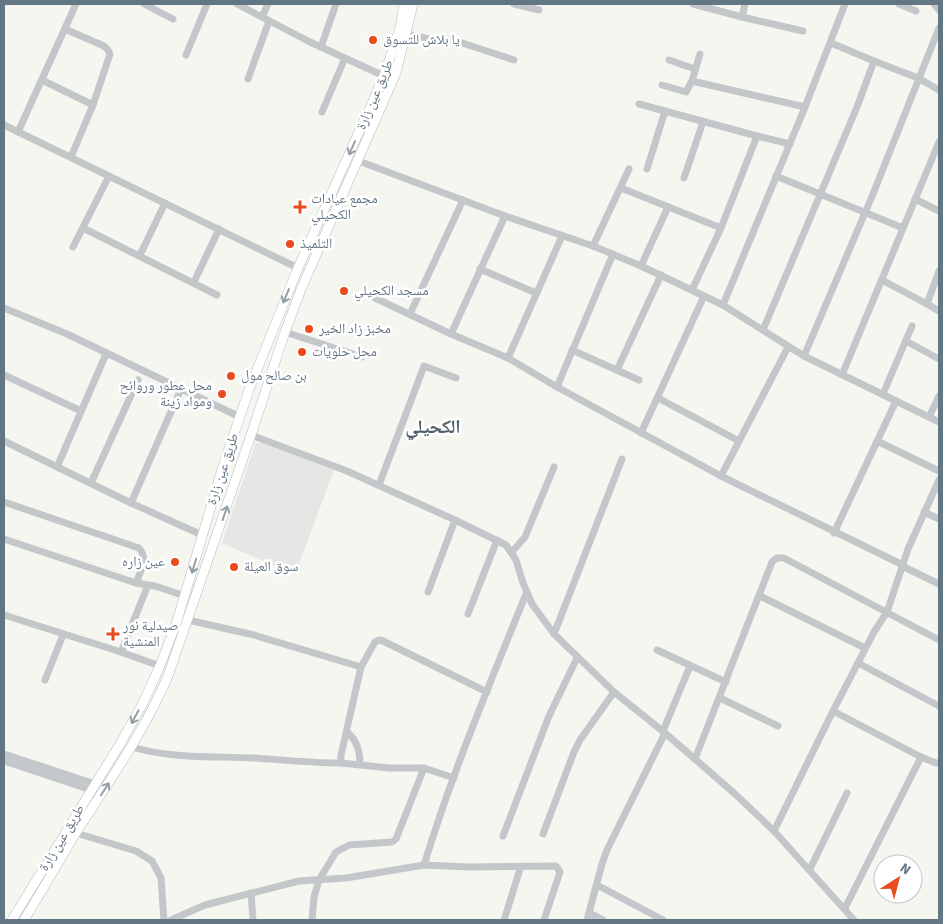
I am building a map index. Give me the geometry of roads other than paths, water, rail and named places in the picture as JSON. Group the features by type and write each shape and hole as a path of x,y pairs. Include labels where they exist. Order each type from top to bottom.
{"main road":[{"name":"طريق عين زارة","path":"12,920 131,725 160,666 185,596 223,466 250,387 298,268 384,76 400,28 404,4"},
{"name":"طريق عين زارة","path":"24,920 76,833 132,747 161,693 188,620 285,332 356,160 396,73 413,4"},
{"path":"250,387 265,391"},
{"path":"223,466 238,472"}],"street":[{"path":"18,132 76,4"},
{"path":"144,4 174,20"},
{"path":"186,55 207,4"},
{"path":"237,4 321,47 384,76"},
{"path":"262,17 268,4"},
{"path":"321,47 336,4"},
{"path":"514,4 538,10"},
{"path":"693,4 803,31"},
{"path":"742,17 745,4"},
{"path":"723,305 831,43 845,4"},
{"path":"899,4 916,10"},
{"path":"934,4 939,10"},
{"path":"248,79 270,21"},
{"path":"804,356 865,213 939,28"},
{"path":"65,29 108,50 110,54 93,105 71,157"},
{"path":"407,34 429,39 453,40 514,60"},
{"path":"831,43 918,78 939,90"},
{"path":"662,86 686,92 692,81 700,54"},
{"path":"322,112 345,58"},
{"path":"669,60 695,69"},
{"path":"763,330 874,61"},
{"path":"42,80 93,105"},
{"path":"692,81 805,107"},
{"path":"639,104 790,144"},
{"path":"647,169 665,111"},
{"path":"684,178 703,122"},
{"path":"4,125 298,268"},
{"path":"692,290 722,228 757,136"},
{"path":"842,375 915,199 937,154 939,142"},
{"path":"356,160 505,216 593,246 641,266 723,305 804,356 939,422"},
{"path":"593,246 629,169"},
{"path":"72,247 109,176"},
{"path":"776,176 904,228"},
{"path":"620,188 722,228"},
{"path":"915,199 939,211"},
{"path":"410,314 463,200"},
{"path":"140,255 165,203"},
{"path":"641,266 668,207"},
{"path":"451,334 505,216"},
{"path":"83,228 217,294"},
{"path":"194,282 219,230"},
{"path":"508,358 562,236"},
{"path":"557,387 613,254"},
{"path":"480,269 536,293"},
{"path":"927,304 939,271"},
{"path":"617,370 661,275"},
{"path":"882,280 939,311"},
{"path":"641,433 704,296"},
{"path":"375,298 451,334 508,358 557,387 721,476 939,584"},
{"path":"4,308 67,334 240,417"},
{"path":"883,394 912,326"},
{"path":"285,332 362,357"},
{"path":"906,341 939,359"},
{"path":"721,476 788,347"},
{"path":"572,350 639,380"},
{"path":"57,467 106,354"},
{"path":"379,485 424,366 456,378"},
{"path":"4,374 81,410"},
{"path":"91,483 138,380"},
{"path":"131,503 181,389"},
{"path":"929,417 939,396"},
{"path":"658,398 739,441"},
{"path":"834,532 896,401"},
{"path":"251,435 340,468 506,545 512,552 526,594 542,620 554,634 614,692 696,759 774,831 854,920"},
{"path":"4,441 131,503 202,535"},
{"path":"877,441 939,472"},
{"path":"554,634 622,459"},
{"path":"512,552 525,537 554,467"},
{"path":"774,831 832,711 865,648 887,612 902,566 939,480"},
{"path":"4,502 137,547 142,552 144,560 136,583"},
{"path":"924,512 939,519"},
{"path":"428,592 455,520"},
{"path":"4,539 136,583 185,596"},
{"path":"468,614 497,540"},
{"path":"696,759 772,562 779,557 939,640"},
{"path":"121,652 148,585"},
{"path":"424,866 454,778 526,594"},
{"path":"760,596 865,648"},
{"path":"4,615 160,666"},
{"path":"188,620 254,635 361,667"},
{"path":"45,680 64,635"},
{"path":"342,763 341,755 361,667 375,642 379,640 383,640 487,692"},
{"path":"657,650 726,682"},
{"path":"503,836 549,716 578,658"},
{"path":"858,663 939,706"},
{"path":"603,920 588,916 607,850 664,732 690,666"},
{"path":"543,834 580,740 614,692"},
{"path":"720,698 778,726"},
{"path":"832,711 921,757 936,764 939,763"},
{"path":"346,732 353,736 360,751 360,764"},
{"path":"132,747 149,752 176,755 360,764 389,768 424,768 454,778"},
{"path":"4,754 93,787"},
{"path":"845,908 921,757"},
{"path":"4,761 93,787"},
{"path":"312,920 314,897 319,880 336,852 348,845 392,842 396,839 424,768"},
{"path":"810,869 848,794"},
{"path":"76,833 136,851 152,862 161,878 164,920"},
{"path":"171,920 205,905 299,881 346,878 424,866 556,866 560,872 544,920"},
{"path":"504,920 521,866"},
{"path":"596,885 663,920"},
{"path":"252,893 253,920"}],"place":[{"name":"يا بلاش للتسوق","path":"373,40"},
{"name":"مجمع عيادات الكحيلي","path":"300,207"},
{"name":"التلميذ","path":"290,244"},
{"name":"مسجد الكحيلي","path":"344,291"},
{"name":"مخبز زاد الخير","path":"309,329"},
{"name":"محل حلويات","path":"302,352"},
{"name":"بن صالح مول","path":"231,376"},
{"name":"محل عطور وروائح ومواد زينة","path":"222,394"},
{"name":"عين زاره","path":"175,562"},
{"name":"سوق العيلة","path":"234,567"},
{"name":"صيدلية نور المنشية","path":"113,634"}],"district":[{"name":"الكحيلي","path":"433,427"}]}
